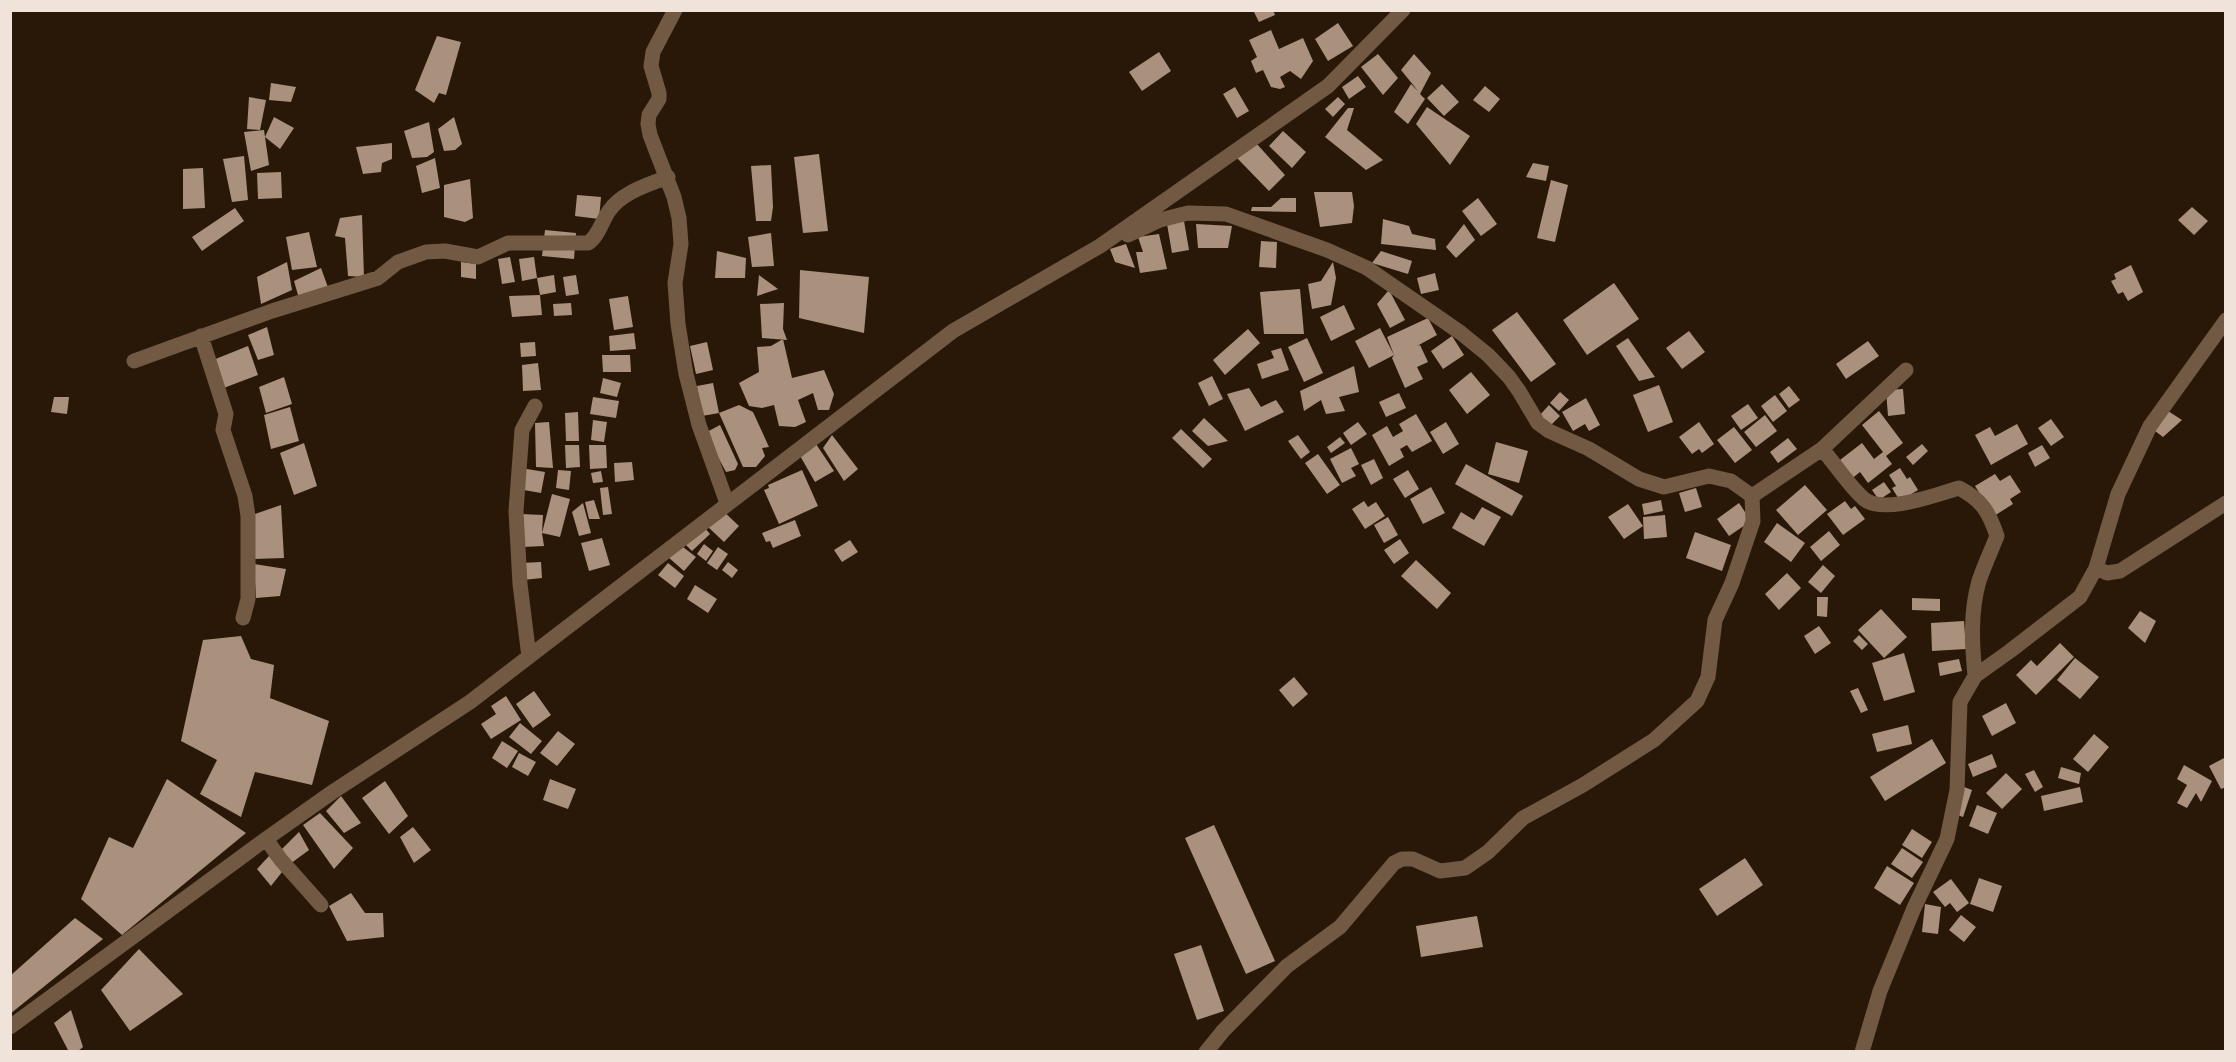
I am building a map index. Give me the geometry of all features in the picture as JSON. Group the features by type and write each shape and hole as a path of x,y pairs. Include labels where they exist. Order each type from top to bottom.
{"street":[{"path":"675,10 653,52 651,66 659,99 648,124 650,135 668,177 679,218 681,244 675,282 678,324 686,374 699,425 727,503"},
{"path":"10,1027 266,838 470,702 953,331 1100,246 1328,86 1402,10"},
{"path":"134,361 272,311 378,278 398,262 426,252 445,251 478,257 508,243 588,243 593,240 611,208 622,198 638,188 668,177"},
{"path":"1100,246 1160,220 1188,213 1226,214 1274,229 1367,268 1414,298 1488,356 1520,391 1538,423 1549,431 1589,449 1639,479 1664,487 1709,476 1731,481 1752,496"},
{"path":"1862,1052 1880,991 1914,908 1947,838 1957,790 1960,702 1975,676 2080,597 2096,568 2118,494 2150,426 2226,320"},
{"path":"201,336 226,414 223,430 245,496 248,516 248,599 243,618"},
{"path":"1752,496 1822,449 1906,370"},
{"path":"529,657 520,584 516,511 522,430 535,406"},
{"path":"1822,449 1866,501 1878,505 1896,505 1959,488 1975,496 1988,513 1997,536 1979,580 1974,604 1971,633 1975,676"},
{"path":"1206,1052 1223,1031 1287,966 1340,927 1394,863 1402,859 1413,859 1440,871 1465,868 1488,852 1523,818 1583,785 1654,740 1697,701 1708,676 1715,620 1732,583 1753,521 1752,496"},
{"path":"2096,568 2107,573 2120,571 2226,504"},
{"path":"266,838 281,860 321,905"}],"building":[{"path":"1253,10 1273,10 1275,15 1259,22"},
{"path":"1338,23 1353,46 1328,61 1315,39"},
{"path":"1271,30 1279,49 1303,38 1313,61 1301,79 1290,71 1280,77 1285,87 1280,89 1271,87 1263,70 1256,73 1251,61 1257,57 1249,40"},
{"path":"437,36 461,42 446,95 439,93 434,103 415,90"},
{"path":"1159,52 1171,71 1142,91 1129,72"},
{"path":"1378,54 1398,78 1383,95 1361,67"},
{"path":"1414,54 1431,73 1420,94 1425,99 1408,124 1394,112 1411,84 1418,91 1401,70"},
{"path":"1358,76 1366,87 1349,99 1342,87"},
{"path":"271,83 296,87 291,102 269,100"},
{"path":"1442,84 1459,102 1444,116 1427,98"},
{"path":"1485,86 1500,99 1489,112 1473,100"},
{"path":"1235,87 1249,111 1237,118 1223,94"},
{"path":"249,97 266,100 260,130 247,129"},
{"path":"1338,97 1345,104 1333,117 1325,109"},
{"path":"1427,107 1470,136 1450,165 1416,124"},
{"path":"1348,108 1354,108 1347,130 1383,160 1366,170 1325,137"},
{"path":"274,117 294,128 280,149 265,137"},
{"path":"454,117 462,144 455,150 444,151 438,129"},
{"path":"429,122 434,152 427,157 412,158 404,131"},
{"path":"264,130 269,165 251,171 244,132"},
{"path":"1283,131 1306,152 1292,168 1269,146"},
{"path":"392,143 392,159 382,163 381,172 363,174 356,147"},
{"path":"1256,143 1285,175 1269,191 1237,158"},
{"path":"819,154 828,231 803,233 794,157"},
{"path":"244,156 248,200 232,202 223,159"},
{"path":"435,158 440,188 422,193 416,166"},
{"path":"1533,163 1549,166 1546,181 1526,177"},
{"path":"771,165 773,207 771,221 756,221 751,166"},
{"path":"203,168 205,208 183,209 183,169"},
{"path":"281,172 282,198 258,199 257,173"},
{"path":"470,179 473,218 465,222 444,217 444,185"},
{"path":"1551,180 1568,185 1555,242 1537,238"},
{"path":"1314,192 1352,192 1354,206 1352,223 1320,227"},
{"path":"577,195 601,197 599,219 575,216"},
{"path":"1281,198 1296,198 1296,212 1251,211 1252,207 1271,207"},
{"path":"1478,198 1497,224 1481,236 1462,211"},
{"path":"2192,207 2208,221 2194,235 2178,220"},
{"path":"235,208 244,221 202,251 192,237"},
{"path":"362,215 364,277 348,276 345,238 335,236 340,218"},
{"path":"1383,219 1409,226 1412,234 1435,239 1436,250 1381,244"},
{"path":"1184,221 1189,250 1172,253 1167,224"},
{"path":"1196,224 1232,226 1228,248 1198,248"},
{"path":"1464,224 1475,240 1456,258 1446,247"},
{"path":"545,230 576,233 574,259 542,256"},
{"path":"309,232 317,267 292,270 286,237"},
{"path":"771,233 774,266 752,267 748,237"},
{"path":"1159,234 1167,269 1140,273 1136,252 1143,252 1138,237"},
{"path":"1261,241 1277,242 1276,268 1259,267"},
{"path":"1126,244 1135,268 1115,262 1110,249"},
{"path":"717,251 746,258 745,278 715,278"},
{"path":"1381,251 1412,261 1408,274 1372,263"},
{"path":"510,257 515,282 502,284 498,259"},
{"path":"534,257 537,278 522,281 519,259"},
{"path":"287,262 292,290 261,304 257,277"},
{"path":"461,262 476,264 476,279 461,277"},
{"path":"1333,262 1336,278 1331,305 1312,309 1308,284 1321,281"},
{"path":"2131,265 2143,292 2128,301 2123,292 2118,294 2111,281 2116,279 2114,274"},
{"path":"321,268 330,293 300,302 294,281"},
{"path":"800,270 869,277 864,333 799,318"},
{"path":"1435,273 1439,290 1421,294 1417,278"},
{"path":"554,275 556,292 540,295 537,278"},
{"path":"576,275 579,294 566,296 563,277"},
{"path":"759,275 778,289 757,296"},
{"path":"1614,283 1639,319 1587,355 1563,320"},
{"path":"1300,289 1304,334 1264,334 1260,292"},
{"path":"1389,290 1405,320 1390,328 1377,304"},
{"path":"540,295 542,315 512,317 509,296"},
{"path":"628,296 633,327 614,330 609,299"},
{"path":"571,303 572,315 554,316 553,304"},
{"path":"784,303 783,329 787,340 762,338 760,304"},
{"path":"1344,305 1355,329 1331,341 1320,317"},
{"path":"1517,312 1556,364 1531,382 1492,330"},
{"path":"1428,318 1437,335 1417,346 1420,345 1428,362 1417,367 1423,379 1405,388 1392,358 1394,355 1387,337"},
{"path":"267,327 274,355 258,360 248,335"},
{"path":"1380,328 1394,355 1369,368 1355,341"},
{"path":"1248,329 1260,343 1225,375 1213,360"},
{"path":"1689,331 1705,352 1682,369 1666,348"},
{"path":"634,333 636,349 610,351 609,336"},
{"path":"1452,336 1464,355 1443,369 1431,351"},
{"path":"1307,338 1323,373 1304,382 1288,347"},
{"path":"1628,338 1655,377 1639,381 1616,346"},
{"path":"783,339 792,378 824,370 834,394 829,410 818,410 813,393 798,400 806,422 795,427 779,426 774,405 762,408 749,406 739,383 759,372 757,347 771,346"},
{"path":"1868,341 1879,356 1846,379 1836,364"},
{"path":"535,342 536,356 521,357 520,343"},
{"path":"707,342 713,370 696,374 690,346"},
{"path":"248,346 258,375 221,389 213,360"},
{"path":"1281,348 1289,370 1262,379 1257,364 1274,358 1271,351"},
{"path":"602,355 630,355 631,372 603,372"},
{"path":"538,363 541,390 523,391 522,365"},
{"path":"1354,366 1359,392 1339,397 1345,411 1326,414 1321,400 1304,411 1300,391"},
{"path":"1471,372 1490,395 1467,414 1449,390"},
{"path":"1212,376 1223,399 1209,406 1198,383"},
{"path":"284,377 292,404 266,413 259,387"},
{"path":"603,378 621,383 617,397 600,393"},
{"path":"713,383 719,413 702,416 697,386"},
{"path":"1659,385 1673,422 1648,432 1633,395"},
{"path":"1789,386 1800,400 1789,408 1779,394"},
{"path":"1249,388 1261,407 1276,400 1284,412 1245,431 1227,394"},
{"path":"1903,389 1905,414 1888,416 1886,390"},
{"path":"1560,392 1569,400 1559,411 1550,403"},
{"path":"1399,393 1406,408 1386,417 1379,402"},
{"path":"1775,395 1787,411 1773,422 1761,406"},
{"path":"54,397 69,397 67,414 51,412"},
{"path":"593,397 619,401 616,418 590,414"},
{"path":"1586,398 1600,425 1589,431 1585,424 1573,431 1562,412"},
{"path":"1748,404 1758,418 1741,430 1731,416"},
{"path":"739,405 753,412 769,447 762,448 765,456 756,467 743,467 719,413"},
{"path":"1549,405 1560,416 1549,427 1539,416"},
{"path":"290,407 299,441 271,449 264,415"},
{"path":"1879,411 1903,443 1886,456 1892,464 1868,483 1860,472 1850,480 1840,460 1862,443 1874,459 1883,452 1862,425"},
{"path":"2168,411 2182,420 2163,437 2155,431"},
{"path":"578,412 579,441 566,441 565,413"},
{"path":"1416,414 1432,441 1412,452 1407,445 1400,449 1404,457 1389,466 1372,435 1387,426 1393,437 1403,431 1399,424"},
{"path":"1765,415 1777,431 1756,447 1744,432"},
{"path":"1204,418 1228,441 1208,446 1192,431"},
{"path":"2051,419 2064,437 2051,446 2038,428"},
{"path":"593,420 607,422 604,442 591,440"},
{"path":"549,422 553,468 536,467 535,423"},
{"path":"1358,422 1367,434 1351,445 1343,433"},
{"path":"1446,422 1459,444 1443,454 1430,432"},
{"path":"1699,422 1714,444 1702,453 1699,449 1692,454 1679,437"},
{"path":"2017,424 2028,444 1991,465 1975,435 1990,427 1995,436"},
{"path":"720,425 738,464 735,470 726,472 705,433"},
{"path":"1734,427 1752,450 1735,463 1717,440"},
{"path":"1181,429 1212,459 1203,468 1172,438"},
{"path":"832,435 858,469 844,481 823,448"},
{"path":"1298,435 1310,452 1301,459 1288,441"},
{"path":"1340,437 1345,443 1331,453 1327,447"},
{"path":"1788,438 1797,449 1778,463 1770,452"},
{"path":"814,441 834,471 815,482 799,454"},
{"path":"1496,442 1528,451 1519,483 1488,474"},
{"path":"304,443 317,486 294,495 280,453"},
{"path":"1922,444 1928,451 1913,465 1906,457"},
{"path":"565,445 579,445 580,467 566,468"},
{"path":"589,445 606,445 607,468 590,469"},
{"path":"2042,445 2050,458 2035,467 2028,453"},
{"path":"1351,448 1359,464 1351,468 1356,476 1342,483 1330,459"},
{"path":"1318,454 1340,485 1327,494 1305,463"},
{"path":"1374,459 1383,478 1371,485 1361,465"},
{"path":"632,462 634,480 615,482 614,463"},
{"path":"1466,464 1523,496 1512,516 1455,484"},
{"path":"521,468 545,472 541,493 518,489"},
{"path":"1900,468 1907,479 1910,477 1918,490 1900,501 1892,488 1896,486 1889,475"},
{"path":"558,470 571,471 569,490 556,488"},
{"path":"802,470 818,506 779,524 764,490 769,488 768,485"},
{"path":"1408,470 1419,489 1405,498 1393,479"},
{"path":"601,471 603,482 593,483 591,473"},
{"path":"1995,474 2000,481 2010,475 2021,492 2010,499 2013,504 1994,516 1975,486"},
{"path":"1884,482 1891,492 1879,500 1872,490"},
{"path":"1805,485 1827,510 1798,535 1776,510"},
{"path":"608,487 612,514 603,515 600,488"},
{"path":"1431,487 1445,513 1423,524 1410,499"},
{"path":"1696,488 1702,507 1685,512 1679,493"},
{"path":"552,494 570,499 560,537 542,533"},
{"path":"594,500 600,519 589,519 585,502"},
{"path":"1661,500 1663,511 1644,515 1642,504"},
{"path":"1364,501 1368,507 1376,502 1385,516 1365,529 1352,509"},
{"path":"1845,501 1851,509 1855,506 1865,519 1843,535 1827,514"},
{"path":"583,503 591,533 579,536 572,512"},
{"path":"1739,503 1751,521 1729,536 1717,519"},
{"path":"1628,504 1643,526 1624,539 1608,517"},
{"path":"281,505 284,558 254,559 255,514"},
{"path":"1482,507 1501,517 1484,546 1452,528 1461,512 1474,520"},
{"path":"721,509 739,526 724,542 706,525"},
{"path":"521,514 543,515 544,546 523,547"},
{"path":"1665,515 1667,537 1644,539 1643,517"},
{"path":"1388,517 1398,535 1384,543 1374,525"},
{"path":"795,520 801,536 773,548 770,541 766,542 762,533"},
{"path":"1777,523 1805,543 1791,562 1764,542"},
{"path":"703,526 710,534 692,551 685,544"},
{"path":"1829,531 1840,545 1821,561 1810,547"},
{"path":"1695,532 1731,545 1722,571 1686,558"},
{"path":"602,538 610,565 589,571 581,543"},
{"path":"1400,539 1409,553 1394,564 1384,550"},
{"path":"850,540 858,552 842,562 834,550"},
{"path":"679,544 696,557 684,571 668,557"},
{"path":"704,544 713,551 706,561 697,554"},
{"path":"718,547 728,554 717,570 707,563"},
{"path":"1416,560 1451,593 1437,609 1401,576"},
{"path":"541,562 542,578 523,580 522,563"},
{"path":"728,562 738,570 732,578 722,570"},
{"path":"668,563 684,576 675,588 658,575"},
{"path":"254,564 286,569 280,596 256,598"},
{"path":"1823,565 1835,576 1821,593 1808,582"},
{"path":"1787,573 1801,588 1779,610 1765,594"},
{"path":"695,585 717,599 708,613 687,599"},
{"path":"1817,597 1828,597 1827,617 1817,616"},
{"path":"1912,598 1940,599 1940,611 1912,610"},
{"path":"1881,609 1907,637 1884,658 1858,630"},
{"path":"2140,611 2156,621 2145,643 2128,628"},
{"path":"1964,621 1966,649 1932,651 1931,623"},
{"path":"1819,626 1831,643 1815,654 1804,636"},
{"path":"1859,635 1868,644 1862,650 1853,641"},
{"path":"241,636 251,659 274,665 270,698 329,721 312,785 255,772 241,817 200,794 217,760 181,741 203,640"},
{"path":"2060,643 2074,657 2036,695 2016,675 2031,660 2037,666"},
{"path":"1904,653 1915,692 1884,701 1872,663"},
{"path":"2075,658 2099,677 2080,699 2057,680"},
{"path":"1959,659 1962,671 1940,676 1938,663"},
{"path":"1294,677 1308,694 1293,707 1279,690"},
{"path":"1858,688 1868,710 1861,713 1850,691"},
{"path":"534,691 551,715 533,728 516,704"},
{"path":"506,696 521,720 491,739 481,724 496,714 491,706"},
{"path":"2006,703 2016,723 1992,736 1982,716"},
{"path":"520,723 542,741 531,754 509,737"},
{"path":"1908,725 1912,744 1877,752 1872,734"},
{"path":"558,731 575,744 557,766 540,753"},
{"path":"2094,734 2109,747 2088,772 2073,759"},
{"path":"1932,739 1946,763 1885,801 1870,777"},
{"path":"502,741 518,751 507,768 492,758"},
{"path":"519,753 536,762 528,776 512,767"},
{"path":"1992,754 1997,767 1973,777 1968,764"},
{"path":"2226,757 2226,787 2221,789 2209,766"},
{"path":"2184,765 2212,781 2201,802 2196,793 2187,808 2177,803 2187,785 2177,779"},
{"path":"2061,767 2081,773 2079,784 2058,778"},
{"path":"2034,770 2043,787 2035,792 2025,774"},
{"path":"2006,773 2022,789 2002,809 1986,793"},
{"path":"167,779 246,833 122,935 81,899 109,837 133,848"},
{"path":"550,779 576,789 568,809 543,800"},
{"path":"385,781 408,816 389,834 362,798"},
{"path":"1964,787 1972,790 1963,817 1955,814"},
{"path":"2080,787 2083,802 2044,811 2041,796"},
{"path":"341,796 361,823 344,833 326,811"},
{"path":"1977,805 1997,813 1988,834 1969,826"},
{"path":"320,813 353,848 334,869 303,825"},
{"path":"1214,825 1275,961 1246,974 1185,838"},
{"path":"413,827 431,850 414,863 400,837"},
{"path":"1912,829 1932,842 1922,858 1902,845"},
{"path":"299,832 309,850 290,864 281,850"},
{"path":"1902,848 1923,862 1912,878 1891,864"},
{"path":"269,856 282,872 271,886 257,869"},
{"path":"1745,858 1763,885 1717,916 1699,889"},
{"path":"1887,866 1914,883 1900,905 1874,888"},
{"path":"1979,878 2002,886 1993,912 1970,904"},
{"path":"1951,879 1969,903 1957,912 1950,903 1945,907 1933,892"},
{"path":"351,893 365,913 383,913 384,937 347,941 329,906"},
{"path":"1925,904 1941,907 1938,934 1922,932"},
{"path":"1961,915 1976,927 1964,942 1949,930"},
{"path":"1477,916 1483,947 1421,957 1416,926"},
{"path":"75,918 103,939 10,1014 10,976"},
{"path":"1201,945 1224,1011 1197,1020 1174,954"},
{"path":"139,949 183,994 130,1031 101,990"},
{"path":"71,1010 83,1047 77,1052 69,1052 54,1023"}]}
